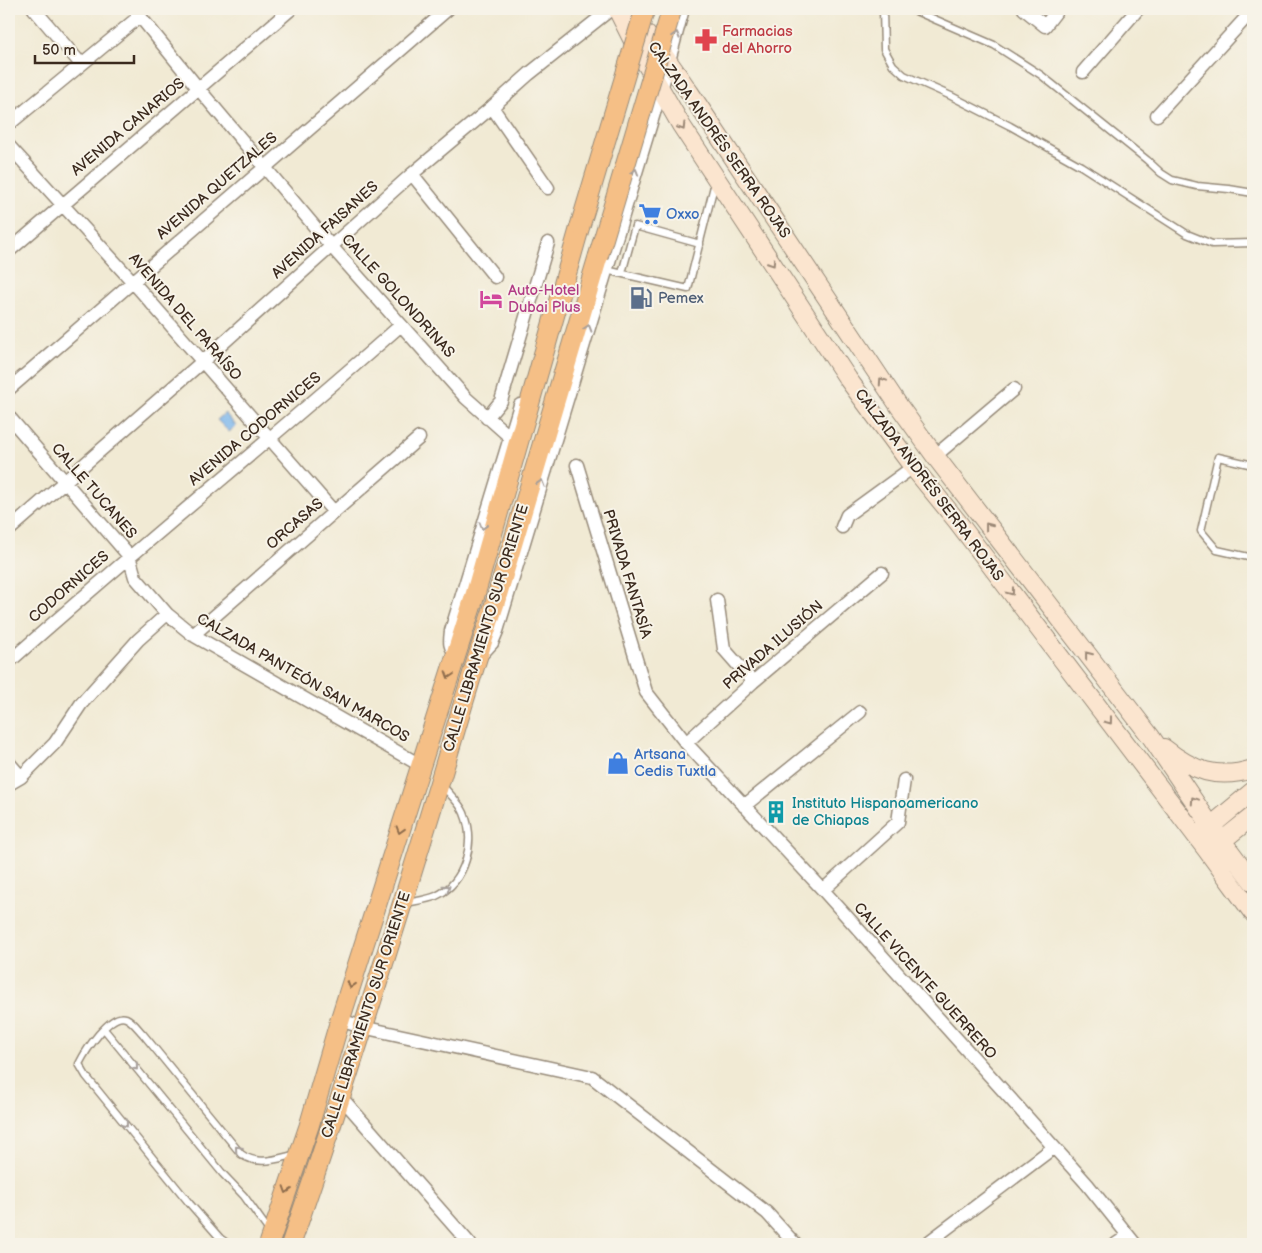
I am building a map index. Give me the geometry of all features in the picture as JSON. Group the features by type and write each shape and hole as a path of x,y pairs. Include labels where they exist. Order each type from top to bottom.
{"main road":[{"name":"CALLE LIBRAMIENTO SUR ORIENTE","path":"291,1244 323,1153 440,782 672,9"},
{"name":"CALLE LIBRAMIENTO SUR ORIENTE","path":"270,1240 309,1126 340,1020 475,595 525,415 629,19"},
{"name":"CALZADA ANDRÉS SERRA ROJAS","path":"629,19 668,62 898,406 1151,737 1211,826 1253,882"},
{"name":"CALZADA ANDRÉS SERRA ROJAS","path":"629,19 660,90 681,125 848,379 1253,913"},
{"path":"878,419 898,406"},
{"path":"1151,737 1181,762 1212,774 1238,774 1253,769"},
{"path":"1201,842 1211,826 1253,791"},
{"path":"1201,842 1222,840 1253,816"}],"street":[{"path":"34,9 81,64"},
{"name":"AVENIDA CANARIOS","path":"9,252 62,204 291,9"},
{"name":"AVENIDA QUETZALES","path":"9,389 448,9"},
{"path":"476,657 482,655 487,650 496,632 683,9"},
{"path":"1024,9 1045,26 1058,9"},
{"path":"1083,72 1138,9"},
{"path":"1157,115 1253,10"},
{"path":"9,124 81,64 137,12"},
{"name":"CALLE GOLONDRINAS","path":"137,12 198,88 331,246 466,398 510,437"},
{"path":"457,653 451,647 451,631 510,437 629,19"},
{"name":"AVENIDA FAISANES","path":"9,530 202,362 412,174 529,74 629,19"},
{"path":"492,107 548,188"},
{"name":"AVENIDA DEL PARAÍSO","path":"9,146 133,282 334,512"},
{"path":"412,174 495,277"},
{"path":"487,418 501,401 548,243"},
{"name":"AVENIDA CODORNICES","path":"129,556 401,325"},
{"path":"935,456 1014,389"},
{"name":"CALLE TUCANES","path":"9,418 129,556 135,577 167,614"},
{"name":"ORCASAS","path":"193,635 419,438"},
{"name":"PRIVADA FANTASÍA","path":"577,465 646,692"},
{"path":"842,527 847,515 914,467"},
{"name":"CODORNICES","path":"9,662 129,556"},
{"name":"PRIVADA ILUSIÓN","path":"686,743 753,682 882,573"},
{"path":"717,600 724,649 753,682"},
{"path":"9,784 21,777 55,743 81,704 138,640 167,614"},
{"name":"CALZADA PANTEÓN SAN MARCOS","path":"167,614 193,635 420,765"},
{"name":"CALLE VICENTE GUERRERO","path":"646,692 686,743 822,890 1087,1184 1131,1240"},
{"path":"744,806 860,712"},
{"path":"9,763 21,777"},
{"path":"822,890 898,822 904,780"},
{"path":"340,1020 362,1027 592,1077 767,1213 795,1244"},
{"path":"340,1096 470,1244"},
{"path":"926,1244 1053,1148"},
{"path":"1116,1244 1131,1240"}],"lane":[{"path":"883,9 884,49 894,65 904,75 1010,126 1081,166 1188,234 1212,244 1253,242"},
{"path":"911,9 994,45 1041,75 1172,180 1196,186 1253,193"},
{"path":"606,270 688,289 716,178"},
{"path":"620,221 700,244"},
{"path":"622,273 636,226"},
{"path":"1253,465 1218,457 1201,531 1217,550 1253,558"},
{"path":"402,904 436,896 455,883 468,853 470,831 463,811 440,782"},
{"path":"228,1244 220,1238 190,1204 86,1076 79,1064 85,1052 114,1020 121,1017 127,1018 248,1159 255,1161 268,1160 299,1154"},
{"path":"104,1029 223,1174 255,1209 270,1240"}],"water":[{"path":"225,413 236,426 229,432 217,420"}],"place":[{"name":"Farmacias del Ahorro","path":"706,40"},
{"name":"Oxxo","path":"650,214"},
{"name":"Pemex","path":"641,298"},
{"name":"Auto-Hotel Dubai Plus","path":"491,299"},
{"name":"Artsana Cedis Tuxtla","path":"618,763"},
{"name":"Instituto Hispanoamericano de Chiapas","path":"776,812"}]}
